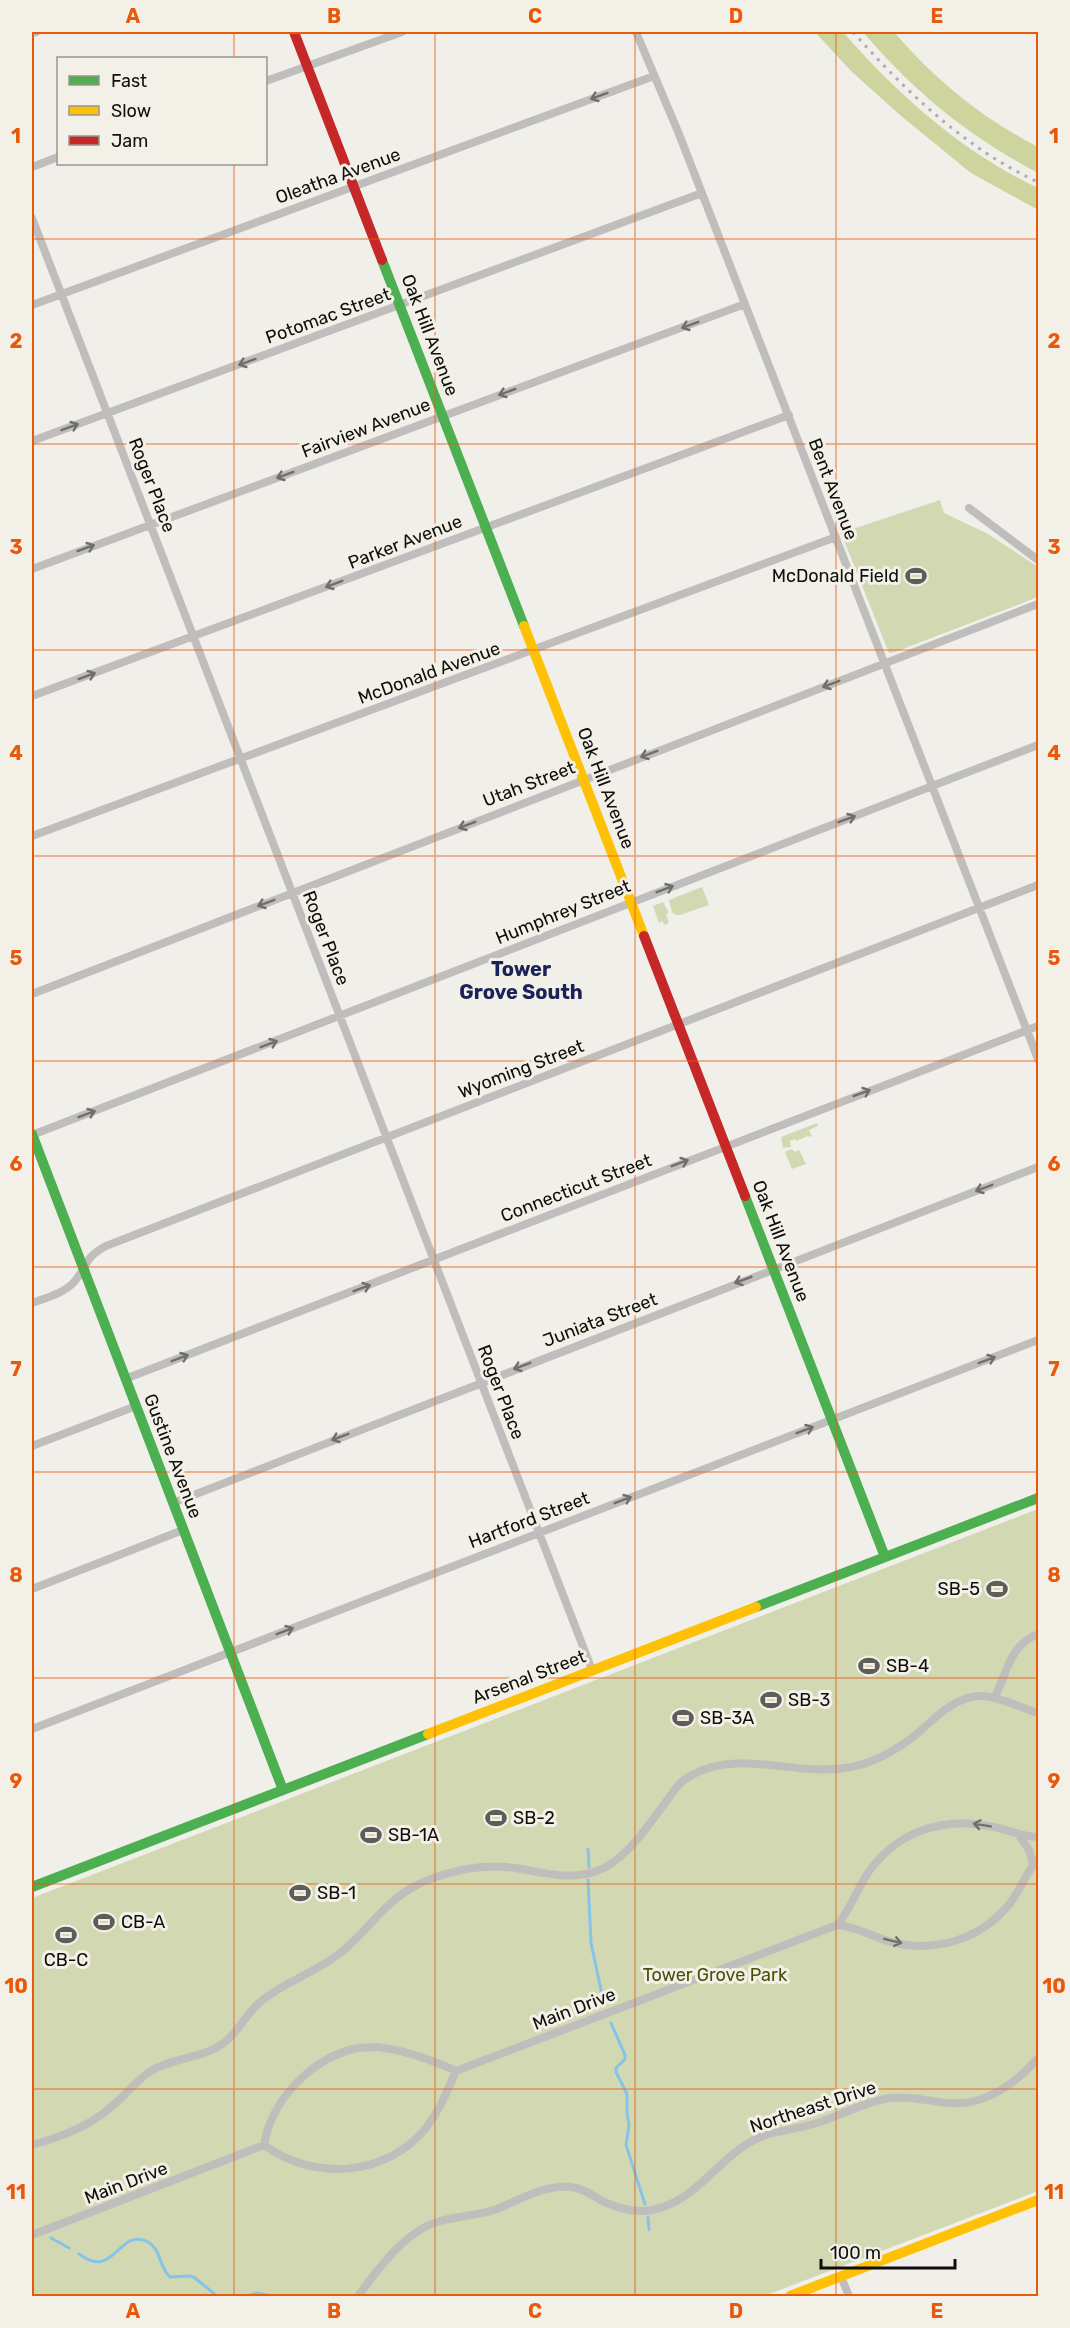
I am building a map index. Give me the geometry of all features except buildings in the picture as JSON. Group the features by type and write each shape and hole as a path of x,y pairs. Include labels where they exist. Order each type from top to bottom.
{"street":[{"path":"32,33 36,32"},
{"name":"Oak Hill Avenue","path":"294,32 885,1557"},
{"path":"267,81 402,32"},
{"name":"Bent Avenue","path":"636,32 789,415 1038,1059"},
{"name":"Oleatha Avenue","path":"32,305 654,76"},
{"path":"32,167 57,157"},
{"name":"Potomac Street","path":"32,441 702,194"},
{"name":"Roger Place","path":"32,218 592,1670"},
{"name":"Fairview Avenue","path":"32,569 745,304"},
{"name":"Parker Avenue","path":"32,696 789,415"},
{"path":"969,508 1038,560"},
{"name":"McDonald Avenue","path":"32,836 836,537"},
{"name":"Utah Street","path":"32,994 1038,604"},
{"name":"Humphrey Street","path":"32,1134 1038,745"},
{"name":"Wyoming Street","path":"32,1303 59,1292 74,1282 93,1253 106,1246 1038,885"},
{"name":"Connecticut Street","path":"125,1379 1038,1026"},
{"name":"Gustine Avenue","path":"32,1134 36,1158 83,1269 283,1790"},
{"name":"Juniata Street","path":"173,1503 773,1268 1038,1167"},
{"name":"Hartford Street","path":"32,1729 1038,1340"},
{"path":"32,1446 136,1406"},
{"name":"Arsenal Street","path":"32,1887 1038,1498"},
{"path":"32,1588 183,1530"},
{"path":"995,1697 1014,1652 1026,1639 1038,1634"},
{"path":"32,2145 66,2134 94,2120 110,2109 150,2072 163,2065 204,2053 223,2043 261,2001 326,1964 353,1942 396,1898 423,1882 456,1872 491,1866 558,1875 582,1875 596,1872 619,1857 645,1829 681,1782 700,1771 727,1764 742,1763 803,1770 849,1768 892,1750 918,1733 944,1710 962,1700 977,1696 995,1697 1038,1713"},
{"path":"1018,1835 1036,1862 1015,1897 993,1921 972,1934 948,1944 915,1946 895,1943 837,1925 844,1917 857,1889 871,1868 892,1846 916,1831 945,1823 962,1823 1038,1837"},
{"name":"Main Drive","path":"456,2071 837,1925"},
{"path":"377,2047 398,2049 456,2071 439,2110 425,2129 407,2147 382,2162 361,2168 318,2168 276,2154 264,2145 266,2135 280,2106 295,2084 314,2068 335,2056 354,2049 377,2047"},
{"name":"Northeast Drive","path":"358,2296 376,2272 412,2235 442,2220 493,2210 534,2193 560,2187 583,2190 616,2207 654,2210 679,2200 696,2188 744,2145 756,2139 815,2124 888,2098 961,2103 981,2099 999,2092 1016,2081 1038,2058"},
{"name":"Main Drive","path":"32,2235 264,2145"},
{"path":"790,2296 1038,2200"},
{"path":"841,2277 849,2296"}],"green space":[{"path":"815,32 843,32 886,78 933,120 983,157 1038,188 1038,210 971,173 851,71"},
{"path":"863,32 894,32 960,97 998,124 1038,147 1038,173 988,144 943,111 902,74"},
{"path":"940,500 944,513 988,534 1038,567 1038,597 889,653 841,533"},
{"path":"702,887 709,905 680,915 672,912 669,900"},
{"path":"663,902 669,913 666,914 669,923 664,925 663,921 659,923 653,906"},
{"path":"817,1123 818,1126 809,1130 812,1137 808,1136 796,1141 795,1139 790,1141 791,1147 783,1148 781,1137"},
{"path":"792,1149 795,1152 799,1150 806,1164 792,1169 785,1152"},
{"name":"Tower Grove Park","path":"1038,1509 1038,2191 764,2296 32,2296 32,1898"}],"waterway":[{"path":"588,1849 589,1867"},
{"path":"588,1880 591,1943 604,2004"},
{"path":"611,2023 625,2055 625,2059 616,2068 616,2072 627,2094 629,2125 626,2145 645,2204"},
{"path":"648,2217 649,2230"},
{"path":"51,2238 69,2248"},
{"path":"79,2254 91,2261 101,2261 109,2258 130,2241 138,2239 148,2242 155,2249 170,2277 195,2278 217,2296"},
{"path":"247,2296 257,2293 271,2296"}],"railway":[{"path":"853,32 894,76 938,117 986,153 1038,182"}],"traffic: fast":[{"path":"382,260 524,626"},
{"path":"32,1134 283,1790"},
{"path":"745,1196 885,1557"},
{"path":"756,1607 1038,1498"},
{"path":"32,1887 428,1734"}],"traffic: slow":[{"path":"524,626 644,936"},
{"path":"428,1734 756,1607"},
{"path":"790,2296 1038,2200"}],"traffic: jam":[{"path":"294,32 382,260"},
{"path":"644,936 745,1196"}],"place":[{"name":"McDonald Field","path":"916,576"},
{"name":"SB-5","path":"997,1589"},
{"name":"SB-4","path":"869,1666"},
{"name":"SB-3","path":"771,1700"},
{"name":"SB-3A","path":"683,1718"},
{"name":"SB-2","path":"496,1818"},
{"name":"SB-1A","path":"371,1835"},
{"name":"SB-1","path":"300,1893"},
{"name":"CB-A","path":"104,1922"},
{"name":"CB-C","path":"66,1935"}],"district":[{"name":"Tower Grove South","path":"521,980"}]}
